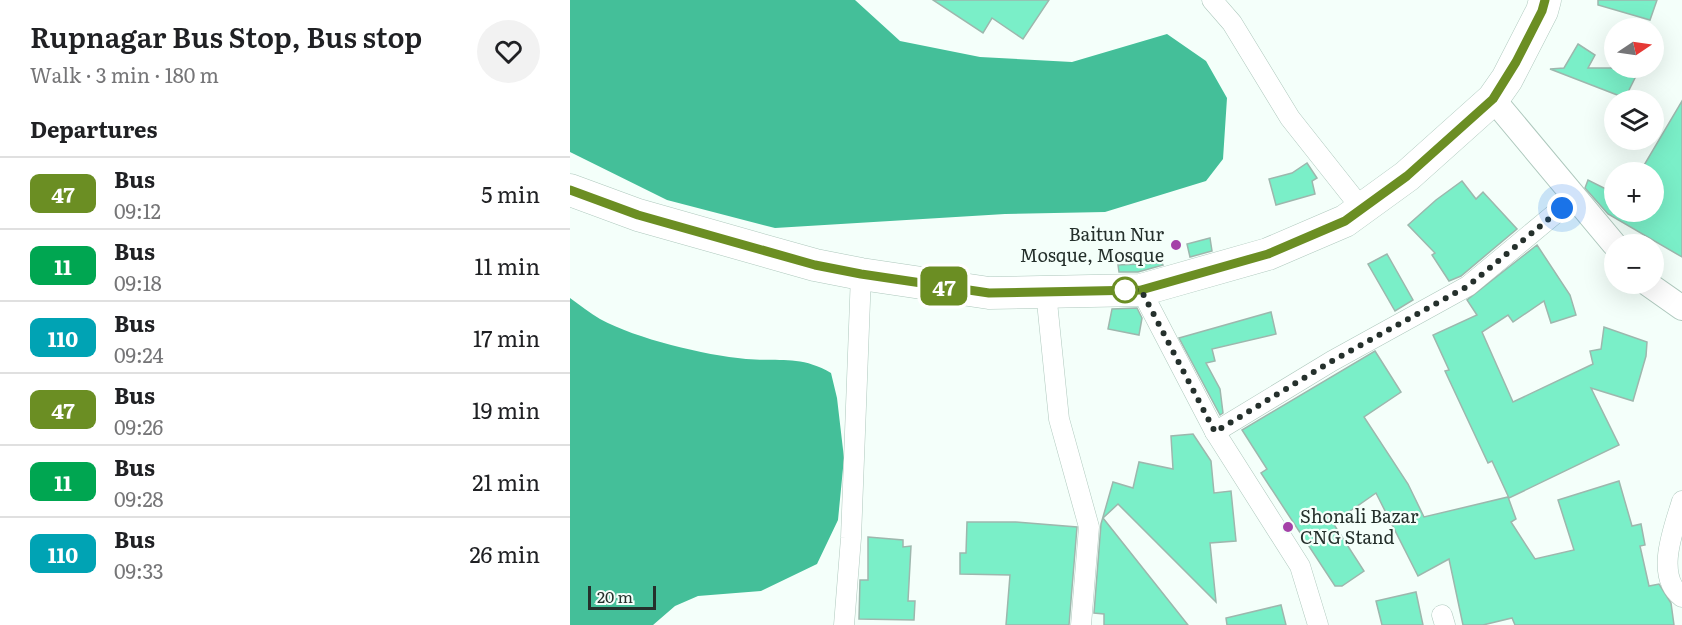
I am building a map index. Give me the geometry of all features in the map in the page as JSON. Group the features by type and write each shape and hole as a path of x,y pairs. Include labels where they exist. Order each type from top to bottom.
{"highway":[{"path":"571,197 815,265 861,274 989,293 1141,290 1268,254 1345,221 1362,209 1407,176 1493,99 1522,50 1542,11 1545,0"}],"street":[{"path":"1212,0 1232,22 1290,118 1362,209"},
{"path":"1493,99 1605,234"},
{"path":"1215,432 1332,361 1468,286 1574,198"},
{"path":"844,625 851,538 861,274"},
{"path":"1141,290 1215,432 1300,566 1318,625"},
{"path":"1046,292 1059,419 1089,527 1081,625"},
{"path":"1662,294 1682,308"},
{"path":"1682,501 1671,541 1668,565 1670,581 1682,597"}],"shaded area":[{"path":"570,0 855,0 900,41 980,57 1072,62 1167,34 1206,61 1227,98 1223,159 1206,181 1105,212 1005,214 775,228 667,200 570,152"},
{"path":"570,298 600,319 651,339 729,357 799,361 831,373 837,398 844,458 838,520 817,564 761,591 698,596 675,606 653,625 570,625"}],"building":[{"path":"933,0 1049,0 1023,39 992,18 983,33"},
{"path":"1598,0 1657,0 1651,18 1643,18 1598,5"},
{"path":"1578,44 1595,55 1588,68 1604,68 1604,78 1635,78 1629,90 1604,90 1550,69 1564,68"},
{"path":"1682,101 1682,257 1664,247 1664,234 1642,234 1622,222 1664,222 1664,162 1646,162 1653,150 1664,150 1664,131"},
{"path":"1307,163 1317,178 1312,181 1315,194 1276,205 1269,179 1292,173"},
{"path":"1588,180 1604,188 1604,209 1585,188"},
{"path":"1462,181 1476,199 1483,192 1517,229 1461,276 1449,281 1432,255 1435,253 1408,225"},
{"path":"1210,238 1212,251 1190,257 1187,244"},
{"path":"1537,245 1570,295 1576,315 1551,323 1544,301 1513,322 1508,315 1482,332 1513,402 1593,364 1590,351 1601,349 1604,327 1647,342 1646,356 1633,401 1591,388 1619,445 1509,498 1492,461 1488,463 1445,371 1449,370 1433,335 1477,315 1467,300"},
{"path":"1387,254 1413,300 1395,311 1368,264"},
{"path":"1162,263 1163,265 1138,272 1119,272 1118,265"},
{"path":"1137,308 1142,318 1139,335 1108,329 1112,309"},
{"path":"1271,312 1276,334 1212,349 1215,361 1206,363 1220,389 1223,413 1220,415 1179,338"},
{"path":"1375,351 1401,392 1364,417 1408,484 1424,517 1508,497 1516,519 1511,522 1535,559 1574,550 1558,500 1619,481 1632,526 1641,524 1645,545 1640,546 1649,586 1659,584 1671,603 1674,625 1515,625 1512,618 1483,625 1463,625 1449,559 1418,576 1376,493 1333,523 1364,571 1342,586 1335,586 1261,473 1267,469 1242,430"},
{"path":"1193,434 1211,461 1214,493 1231,491 1236,541 1210,543 1216,602 1118,504 1103,518 1188,625 1104,625 1104,614 1094,613 1101,524 1113,482 1133,488 1139,462 1173,469 1171,436"},
{"path":"967,522 1016,522 1077,527 1069,625 1006,625 1010,575 960,574 960,553 966,553"},
{"path":"868,537 903,540 903,547 911,546 908,601 915,601 914,620 859,619 860,580 868,580"},
{"path":"1416,592 1423,625 1382,625 1376,601"},
{"path":"1281,605 1286,625 1227,625 1226,618"}],"bus line":[{"name":"47","path":"570,190 638,215 815,265 861,274 989,293 1141,290 1268,254 1345,221 1407,176 1493,99 1516,62 1542,11 1545,0"}],"place":[{"name":"Baitun Nur Mosque, Mosque","path":"1176,245"},
{"name":"Shonali Bazar CNG Stand","path":"1288,527"}],"route":[{"path":"1125,290 1141,290 1215,432 1332,361 1468,286 1562,208"}]}
